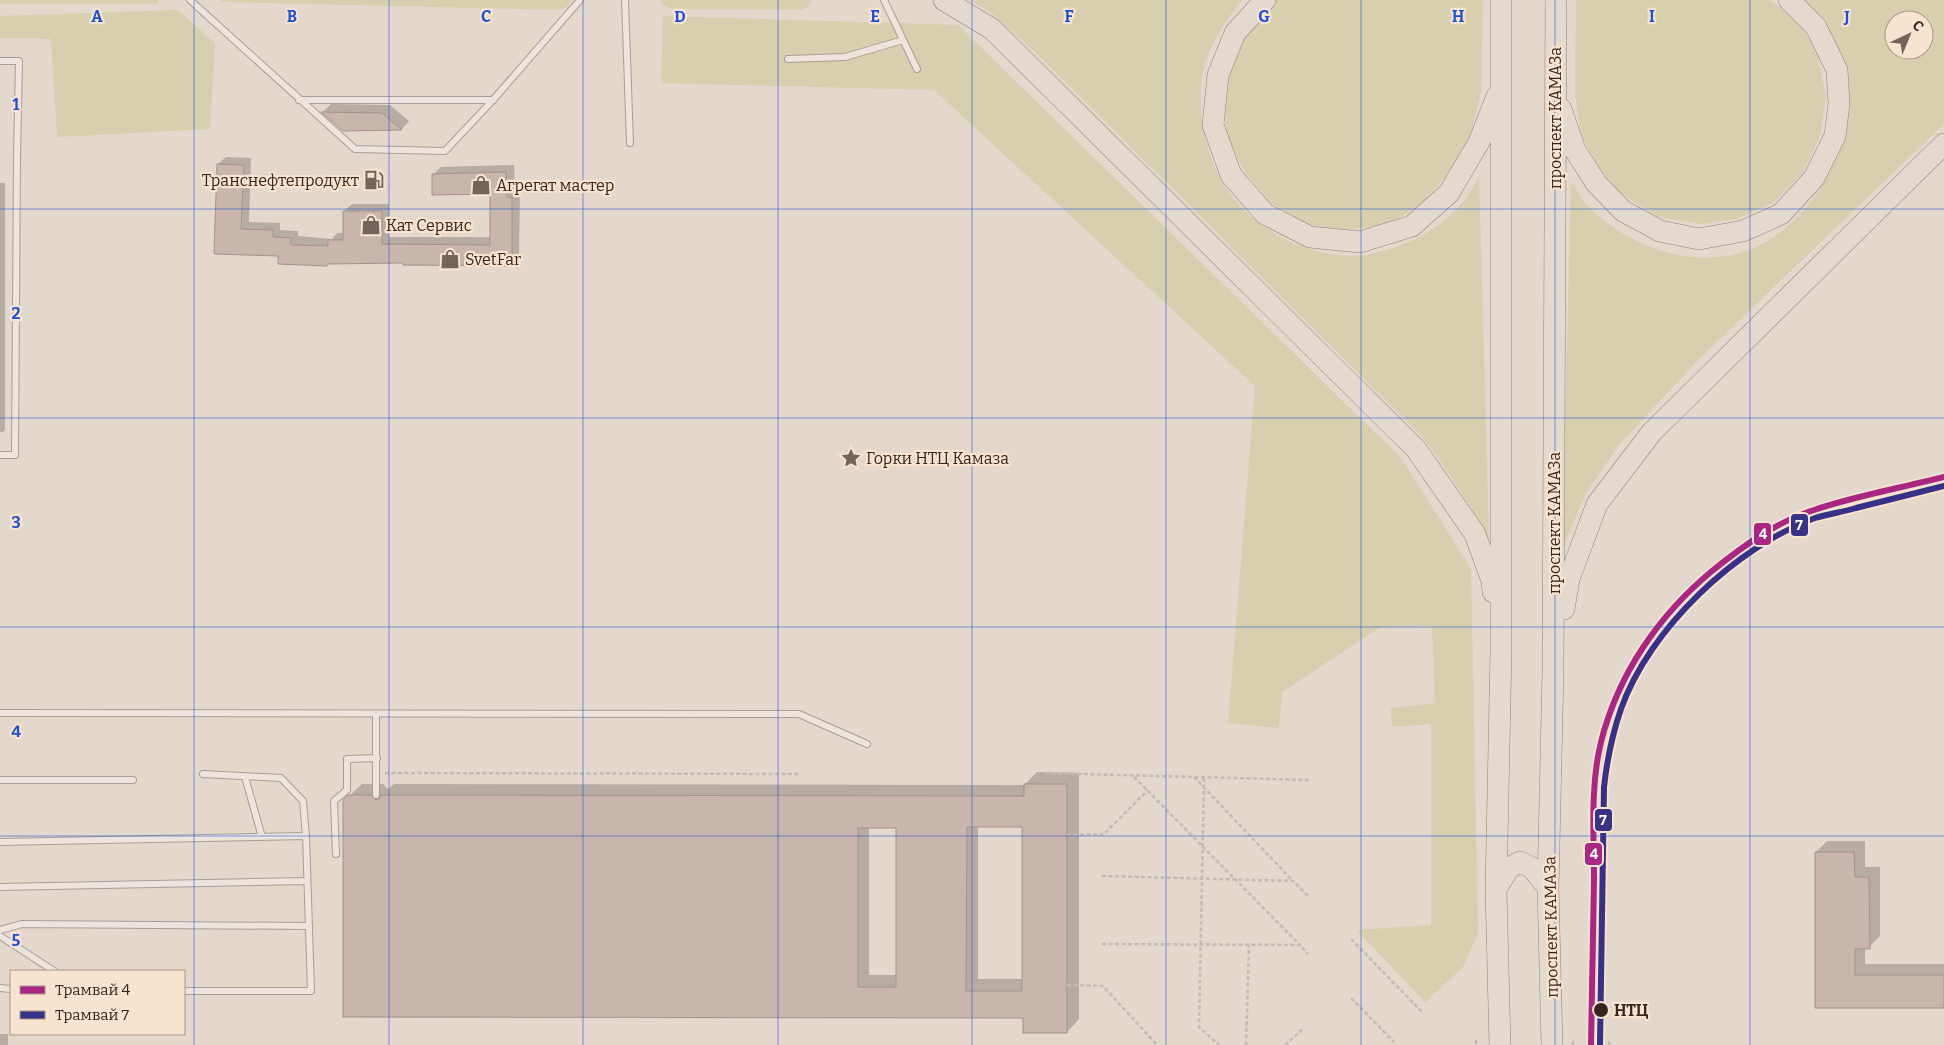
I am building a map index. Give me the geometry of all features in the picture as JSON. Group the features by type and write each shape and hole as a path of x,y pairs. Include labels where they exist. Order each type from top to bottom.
{"main road":[{"path":"944,0 992,29 1416,449 1475,534 1492,581 1500,651"},
{"path":"1265,0 1235,33 1218,75 1213,125 1231,174 1265,214 1310,237 1360,242 1412,226 1449,193 1479,142 1501,86"},
{"path":"1556,90 1575,150 1596,183 1623,210 1660,231 1699,239 1743,231 1781,214 1814,178 1835,136 1839,104 1836,70 1816,27 1789,0"},
{"path":"1500,1045 1496,889 1500,651 1501,7"},
{"name":"проспект КАМАЗа","path":"1552,1045 1548,888 1553,671 1556,7"},
{"path":"1553,671 1569,579 1597,504 1652,432 1944,144"},
{"path":"1496,889 1509,868 1520,862 1532,868 1548,888"}],"lane":[{"path":"190,0 355,149 445,151 493,100 580,0"},
{"path":"625,0 630,143"},
{"path":"884,0 917,69"},
{"path":"788,59 845,57 903,40"},
{"path":"0,61 19,60 14,455 0,455"},
{"path":"299,100 493,100"},
{"path":"0,713 799,714 867,744"},
{"path":"376,714 376,795"},
{"path":"336,854 334,801 347,790 347,759 377,758"},
{"path":"185,990 311,991 306,836 303,801 281,778 203,774"},
{"path":"245,776 262,837"},
{"path":"0,780 133,780"},
{"path":"0,842 306,836"},
{"path":"0,887 307,881"},
{"path":"0,930 22,924 309,926"},
{"path":"0,936 52,970"}],"path":[{"path":"376,773 799,774"},
{"path":"1045,773 1309,780"},
{"path":"1134,776 1308,954"},
{"path":"1194,778 1308,896"},
{"path":"1204,778 1199,1027 1219,1045"},
{"path":"1067,835 1104,834 1148,790"},
{"path":"1102,876 1293,880"},
{"path":"1351,940 1424,1014"},
{"path":"1102,944 1300,945"},
{"path":"1246,1045 1249,945"},
{"path":"1067,985 1103,986 1157,1045"},
{"path":"1351,998 1394,1042"},
{"path":"1285,1045 1304,1028"},
{"path":"1587,1033 1604,1033"},
{"path":"1574,1039 1574,1045"},
{"path":"1608,1045 1609,1039"},
{"path":"1476,1040 1476,1045"}],"shaded area":[{"path":"0,0 159,0 156,4 0,4"},
{"path":"219,0 571,0 567,7 558,10 225,2"},
{"path":"661,0 812,0 809,6 802,10 671,9 662,4"},
{"path":"970,0 1242,0 1217,37 1203,70 1201,99 1205,136 1217,173 1235,200 1263,226 1296,244 1314,250 1351,256 1375,253 1399,246 1443,222 1460,206 1474,187 1479,176 1489,538 1439,459 1420,434 1034,51 990,12"},
{"path":"1276,0 1483,0 1481,92 1471,133 1455,165 1422,204 1391,223 1344,231 1304,223 1271,203 1244,171 1226,136 1225,102 1233,55 1252,21"},
{"path":"1576,0 1770,0 1798,22 1817,52 1826,97 1820,136 1804,171 1773,203 1736,219 1700,224 1658,217 1620,193 1597,165 1581,135 1575,95"},
{"path":"1804,0 1944,0 1944,124 1697,361 1618,446 1585,495 1562,549 1571,182 1586,204 1606,222 1625,235 1647,246 1669,253 1692,257 1715,257 1738,253 1760,245 1793,222 1816,195 1835,156 1847,125"},
{"path":"178,10 215,43 210,129 57,137 51,39 0,38 0,16"},
{"path":"663,16 958,25 1401,458 1471,569 1478,933 1463,967 1425,1002 1357,930 1431,925 1431,724 1392,727 1391,708 1435,703 1432,626 1379,628 1282,692 1279,728 1228,723 1255,386 934,90 661,83"}],"building":[{"path":"321,112 382,113 402,130 343,131"},
{"path":"217,164 244,165 241,229 273,230 273,237 291,238 291,244 293,245 328,246 328,240 343,240 343,211 382,211 382,244 490,245 490,194 432,195 432,174 506,172 507,197 512,197 512,266 403,265 403,263 327,264 327,266 278,264 278,256 214,254"},
{"path":"1024,784 1067,784 1067,1033 1023,1033 1023,1018 343,1017 343,800 348,795 371,795 376,800 381,795 1024,796","holes":["967,827 1022,827 1022,991 966,991","858,828 896,828 896,987 858,987"]},
{"path":"1815,852 1854,852 1855,877 1869,877 1870,949 1855,949 1855,975 1944,975 1944,1008 1815,1008"}],"tram line":[{"name":"4","path":"1591,1045 1595,776 1608,717 1618,693 1643,648 1658,627 1693,588 1712,571 1773,528 1800,515 1830,505 1944,477"},
{"name":"7","path":"1600,1045 1605,777 1612,738 1621,709 1634,679 1652,649 1699,594 1726,570 1755,549 1785,531 1815,518 1944,486"}],"place":[{"name":"Транснефтепродукт","path":"374,180"},
{"name":"Агрегат мастер","path":"481,185"},
{"name":"Кат Сервис","path":"371,225"},
{"name":"SvetFar","path":"450,259"},
{"name":"Горки НТЦ Камаза","path":"851,458"},
{"name":"НТЦ","path":"1601,1010"}]}
